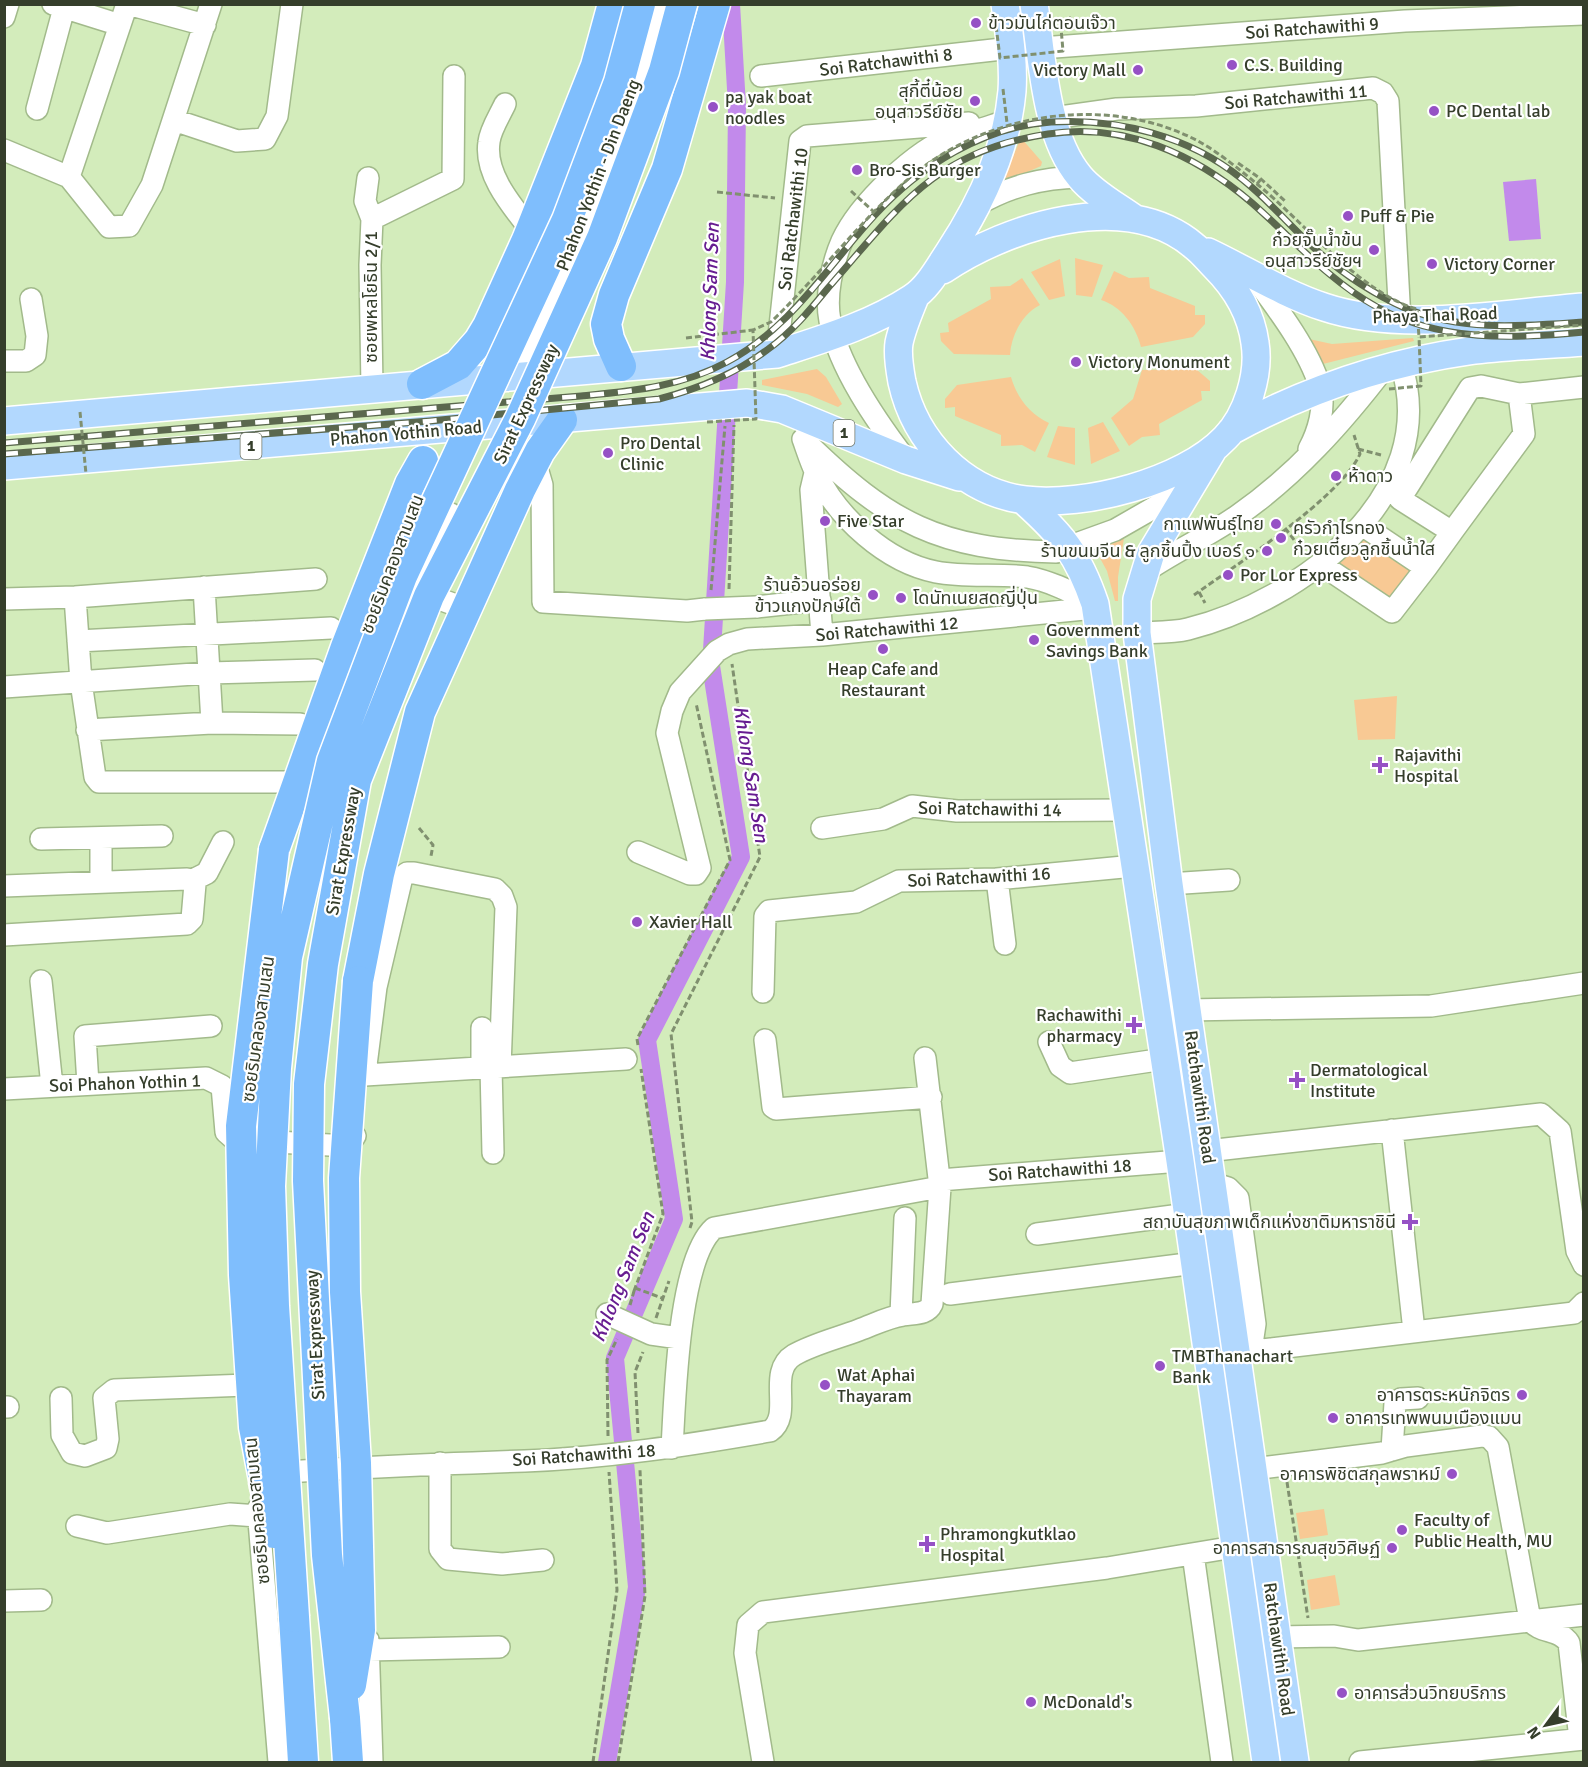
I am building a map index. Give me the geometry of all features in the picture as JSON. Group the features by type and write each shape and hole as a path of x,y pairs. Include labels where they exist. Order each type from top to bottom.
{"highway":[{"path":"422,384 458,365 479,341 528,234 596,66 613,4"},
{"name":"Sirat Expressway","path":"303,1762 274,1306 270,1186 276,1068 287,957 332,761 402,576 567,220 619,82 640,4"},
{"name":"Sirat Expressway","path":"348,1762 327,1555 308,1180 309,1084 323,964 356,780 429,596 520,419 602,238 664,71 682,4"},
{"path":"621,366 609,339 606,324 621,277 667,168 715,4"},
{"path":"345,1718 360,1630 356,1462 345,1292 344,1178 358,981 379,874 420,712 535,461 562,420"},
{"path":"294,1617 270,1519 254,1427 244,1275 241,1126 274,850 330,682 410,484 423,461"}],"main road":[{"path":"1035,4 1053,118 1061,147 1080,177 1136,219 1174,234 1193,245"},
{"path":"973,482 936,452 924,437 907,402 900,373 899,345 923,287 977,205 999,151 1012,91 1011,48 1000,11"},
{"path":"4,421 777,354 870,321 923,287 971,252 1025,229 1089,217 1136,219"},
{"name":"Phaya Thai Road","path":"1193,245 1322,307 1409,328 1584,307"},
{"name":"Ratchawithi Road","path":"1193,245 1221,273 1241,301 1252,323 1256,348 1254,376 1246,404 1191,486 1151,553 1137,598 1137,633 1169,884 1207,1151 1243,1352 1253,1469 1295,1762"},
{"name":"Phaya Thai Road","path":"1023,500 1074,501 1146,484 1321,388 1392,373 1470,351 1584,342"},
{"name":"Phahon Yothin Road","path":"4,466 562,420 782,409 906,460 1023,500"},
{"name":"Ratchawithi Road","path":"1023,500 1084,572 1095,606 1188,1214 1266,1762"}],"street":[{"path":"4,17 8,4"},
{"path":"69,177 127,4 205,25"},
{"path":"4,150 69,177 109,227 129,226 152,185 211,4"},
{"path":"174,120 237,141 265,139 277,116 292,4"},
{"name":"Phahon Yothin - Din Daeng","path":"516,375 595,195 643,58 657,4"},
{"path":"37,109 58,6 120,25"},
{"name":"Soi Ratchawithi 9","path":"1041,48 1405,21 1584,14"},
{"name":"Soi Ratchawithi 8","path":"760,76 1011,48"},
{"name":"ซอยพหลโยธิน 2/1","path":"372,388 370,265 372,219 453,179 454,76"},
{"name":"Soi Ratchawithi 11","path":"1053,118 1117,110 1196,106 1373,88 1383,93 1388,101 1409,328"},
{"path":"505,104 488,142 492,166 500,192 528,234 568,256 621,277"},
{"path":"906,460 863,399 834,335 830,319 830,282 843,240 863,210 887,184 918,157 952,137 1004,123"},
{"name":"Soi Ratchawithi 10","path":"777,354 800,141 803,138 1004,123"},
{"path":"977,205 1026,183 1053,177 1080,177"},
{"path":"368,178 365,201 372,219"},
{"path":"1250,271 1293,334 1321,388 1322,412 1315,437 1301,463"},
{"path":"4,361 26,361 34,355 37,336 30,299"},
{"path":"1137,633 1186,630 1231,616 1285,590 1313,560 1362,525 1397,467 1407,440 1410,418 1409,388 1392,373 1301,463 1236,517 1170,554 1143,573"},
{"path":"1452,532 1400,499 1470,388 1481,386 1519,394 1584,387"},
{"path":"1313,560 1392,612 1524,434 1519,394"},
{"path":"782,409 803,439 880,506 925,530 944,538 979,547 1063,549"},
{"name":"ซอยริมคลองสามเสน","path":"279,1762 239,1288 234,1139 251,1097 270,941 288,850 330,682 386,579 421,487 426,432"},
{"path":"803,439 815,473 837,506 863,534 898,558 934,572 979,577 1026,577 1060,587 1095,606"},
{"path":"535,461 542,484 543,602 687,611 820,600"},
{"path":"815,473 811,490 822,635"},
{"path":"979,577 1013,568 1115,530 1191,486"},
{"path":"416,590 451,514"},
{"path":"1362,525 1426,568"},
{"path":"4,599 75,597 316,579"},
{"path":"386,579 466,609"},
{"path":"204,587 212,723"},
{"path":"75,597 87,730 99,782 287,782"},
{"name":"Soi Ratchawithi 12","path":"723,647 747,639 822,635 1095,606"},
{"path":"78,641 331,628"},
{"path":"641,860 690,874 696,874 700,868 667,733 676,701 691,677 723,647"},
{"path":"4,687 209,673 330,682"},
{"path":"87,730 212,723 300,724"},
{"name":"Soi Ratchawithi 14","path":"822,828 882,819 912,806 957,812 1126,810"},
{"path":"42,839 162,836"},
{"path":"101,839 101,881"},
{"path":"4,886 101,881 193,880 207,873 223,842"},
{"name":"Soi Ratchawithi 16","path":"763,992 765,916 769,911 856,902 899,881 997,879 1134,866"},
{"path":"234,1139 347,1146 354,1140 359,1125 376,987 402,877 406,873 414,873 495,889 502,896 506,907 491,1067 493,1153"},
{"path":"997,879 1005,944"},
{"path":"4,935 187,924 192,919 195,884 193,880"},
{"path":"1169,884 1229,880"},
{"path":"41,981 52,1086"},
{"path":"1187,1010 1431,1006 1584,983"},
{"path":"88,1084 85,1036 211,1026"},
{"path":"482,1028 491,1067"},
{"path":"765,1040 773,1107 776,1109 931,1096"},
{"path":"1049,1042 1060,1066 1070,1073 1164,1059"},
{"path":"672,1448 770,1431 779,1420 781,1371 786,1362 809,1349 901,1315 929,1309 932,1304 940,1183 925,1058"},
{"path":"365,1075 626,1059"},
{"name":"Soi Phahon Yothin 1","path":"4,1089 206,1078 222,1086 225,1132 234,1139"},
{"path":"1207,1151 1541,1114 1560,1131 1577,1251 1584,1265"},
{"path":"1392,1130 1413,1331"},
{"path":"347,1146 352,1335 363,1466 372,1762"},
{"name":"Soi Ratchawithi 18","path":"254,1474 440,1462 525,1461 639,1445 672,1448 679,1338 688,1289 702,1245 714,1228 940,1183 1180,1161"},
{"path":"1037,1234 1188,1214"},
{"path":"901,1315 905,1218"},
{"path":"950,1294 1195,1263"},
{"path":"1243,1352 1574,1312 1584,1303"},
{"path":"617,1323 647,1343 679,1338"},
{"path":"61,1398 62,1435 72,1453 85,1456 106,1448 108,1439 104,1398 114,1390 247,1385"},
{"path":"1392,1450 1395,1403 1401,1399 1418,1398"},
{"path":"1253,1469 1482,1436 1494,1441 1498,1447 1530,1620 1542,1629 1561,1633 1569,1643 1582,1739 1360,1762"},
{"path":"440,1462 440,1549 442,1555 448,1559 502,1564 543,1560"},
{"path":"77,1526 106,1533 230,1514 258,1516"},
{"path":"763,1762 745,1653 748,1625 763,1612 1107,1568 1234,1547"},
{"path":"1193,1554 1222,1762"},
{"path":"4,1601 41,1600"},
{"path":"1277,1637 1334,1636 1358,1640 1584,1615"},
{"path":"369,1650 499,1647"}],"path":[{"path":"1000,11 1000,58 1063,51 1061,28 1071,17"},
{"path":"1004,89 1004,123"},
{"path":"701,335 753,330 771,322 808,287 875,212 912,176 948,149 1004,123 1072,113 1151,123 1198,142 1257,184 1358,275 1384,294 1417,309 1409,328 1421,386 1392,373"},
{"path":"1238,163 1261,179 1285,201"},
{"path":"1257,184 1261,179"},
{"path":"851,191 875,212"},
{"path":"717,192 774,198"},
{"path":"1409,328 1584,325"},
{"path":"729,597 726,413 756,419 753,330"},
{"path":"80,412 86,474"},
{"path":"1194,595 1285,528 1330,491 1357,461 1360,454 1353,439 1356,431"},
{"path":"1358,449 1388,457"},
{"path":"1285,528 1313,560"},
{"path":"1198,592 1208,609"},
{"path":"688,1233 692,1222 671,1034 760,857 723,647"},
{"path":"419,828 433,845"},
{"path":"635,1288 662,1298 671,1276"},
{"path":"608,1449 607,1360 617,1323"},
{"path":"639,1445 634,1372 647,1343"},
{"path":"1285,1465 1311,1638"},
{"path":"618,1762 645,1596 640,1474"},
{"path":"593,1762 617,1590 610,1479"}],"shaded area":[{"path":"1022,139 1042,162 1041,166 1007,181 1004,177"},
{"path":"1536,179 1541,239 1509,241 1503,182"},
{"path":"1075,258 1103,265 1092,297 1076,295"},
{"path":"1060,259 1065,296 1049,300 1031,272"},
{"path":"1114,271 1129,278 1149,277 1150,288 1195,306 1195,315 1205,315 1205,324 1193,337 1141,347 1127,318 1115,307 1101,300"},
{"path":"1022,278 1040,305 1028,314 1019,326 1010,355 954,354 941,341 940,333 949,332 948,323 991,299 990,287 1010,286"},
{"path":"1413,338 1414,341 1319,365 1309,339 1332,344"},
{"path":"817,369 826,377 842,404 838,407 807,394 762,385 762,380"},
{"path":"1196,369 1210,381 1210,391 1201,391 1202,400 1159,424 1160,435 1142,437 1129,446 1111,418 1133,399 1142,370"},
{"path":"1011,377 1025,404 1049,423 1035,452 1022,445 1001,446 1001,435 955,416 955,407 945,408 945,399 957,385"},
{"path":"1103,422 1120,451 1091,464 1088,428"},
{"path":"1058,426 1075,428 1075,465 1047,457"},
{"path":"1363,533 1418,569 1391,605 1333,567"},
{"path":"1124,538 1118,577 1118,601 1115,601 1107,571 1095,549"},
{"path":"1397,696 1395,739 1358,740 1354,700"},
{"path":"1324,1509 1328,1535 1300,1539 1296,1513"},
{"path":"1335,1575 1340,1605 1311,1610 1307,1580"}],"waterway":[{"name":"Khlong Sam Sen","path":"607,1762 637,1587 615,1358 674,1219 647,1040 741,857 711,666 735,282 737,106 731,4"}],"railway":[{"path":"4,443 581,396 637,390 692,377 727,362 770,332 807,295 892,197 932,166 954,152 1001,131 1051,122 1102,123 1127,127 1152,133 1199,151 1253,188 1331,263 1372,291 1405,308 1449,321 1493,326 1584,322"},
{"path":"4,454 430,421 659,399 674,395 729,373 755,359 776,343 807,313 898,209 922,187 947,169 975,154 1009,142 1048,134 1104,133 1131,138 1182,156 1230,185 1359,297 1401,318 1426,327 1478,335 1531,336 1584,332"}],"place":[{"name":"ข้าวมันไก่ตอนเจ๊วา","path":"976,23"},
{"name":"C.S. Building","path":"1232,65"},
{"name":"Victory Mall","path":"1138,70"},
{"name":"สุกี้ตี๋น้อย อนุสาวรีย์ชัย","path":"975,101"},
{"name":"pa yak boat noodles","path":"713,107"},
{"name":"PC Dental lab","path":"1434,111"},
{"name":"Bro-Sis Burger","path":"857,170"},
{"name":"Puff & Pie","path":"1348,216"},
{"name":"ก๋วยจั๊บน้ำข้น อนุสาวรีย์ชัยฯ","path":"1374,250"},
{"name":"Victory Corner","path":"1432,264"},
{"name":"Victory Monument","path":"1076,362"},
{"name":"Pro Dental Clinic","path":"608,453"},
{"name":"ห้าดาว","path":"1336,476"},
{"name":"Five Star","path":"825,521"},
{"name":"กาแฟพันธุ์ไทย","path":"1276,524"},
{"name":"ครัวกำไรทอง ก๋วยเตี๋ยวลูกชิ้นน้ำใส","path":"1281,538"},
{"name":"ร้านขนมจีน & ลูกชิ้นปิ้ง เบอร์ ๑","path":"1267,551"},
{"name":"Por Lor Express","path":"1228,575"},
{"name":"ร้านอ้วนอร่อย ข้าวแกงปักษ์ใต้","path":"873,595"},
{"name":"โดนัทเนยสดญี่ปุ่น","path":"901,598"},
{"name":"Government Savings Bank","path":"1034,640"},
{"name":"Heap Cafe and Restaurant","path":"883,649"},
{"name":"Rajavithi Hospital","path":"1380,765"},
{"name":"Xavier Hall","path":"637,922"},
{"name":"Rachawithi pharmacy","path":"1134,1025"},
{"name":"Dermatological Institute","path":"1297,1080"},
{"name":"สถาบันสุขภาพเด็กแห่งชาติมหาราชินี","path":"1410,1222"},
{"name":"TMBThanachart Bank","path":"1160,1366"},
{"name":"Wat Aphai Thayaram","path":"825,1385"},
{"name":"อาคารตระหนักจิตร","path":"1522,1395"},
{"name":"อาคารเทพพนมเมืองแมน","path":"1333,1418"},
{"name":"อาคารพิชิตสกุลพราหม์","path":"1452,1474"},
{"name":"Faculty of Public Health, MU","path":"1402,1530"},
{"name":"Phramongkutklao Hospital","path":"927,1544"},
{"name":"อาคารสาธารณสุขวิศิษฏ์","path":"1392,1548"},
{"name":"อาคารส่วนวิทยบริการ","path":"1342,1693"},
{"name":"McDonald's","path":"1031,1702"}]}
